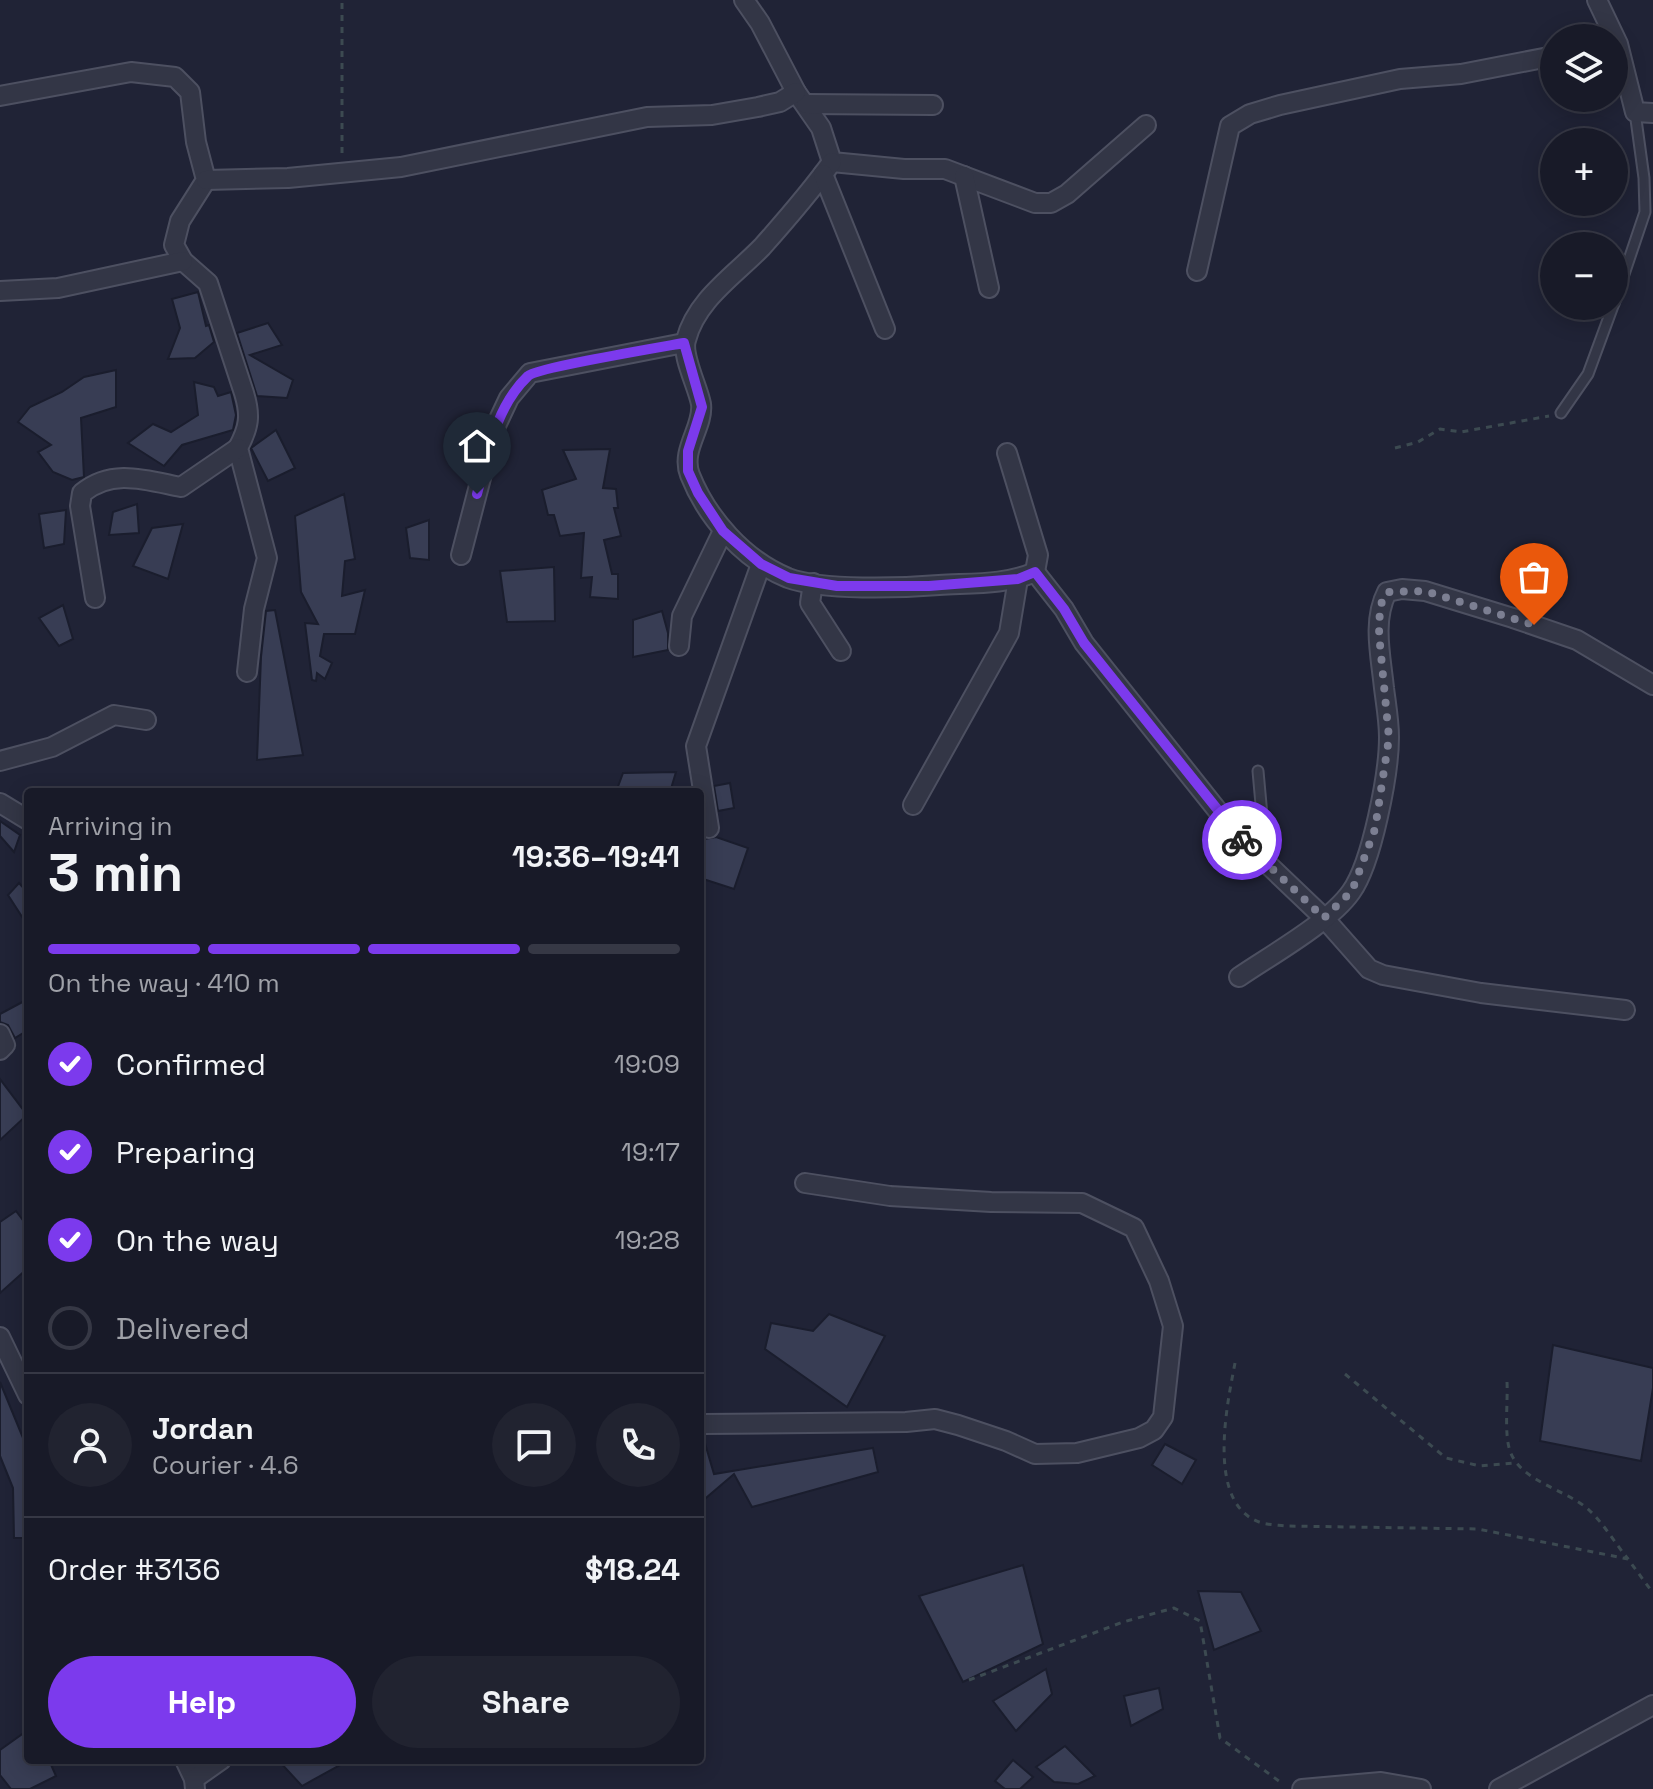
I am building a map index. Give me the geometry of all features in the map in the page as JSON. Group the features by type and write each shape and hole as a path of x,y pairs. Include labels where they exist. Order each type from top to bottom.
{"street":[{"path":"744,0 821,128 828,168 885,329"},
{"path":"1597,0 1607,24"},
{"path":"1197,271 1230,126 1250,114 1280,105 1400,79 1461,74 1540,59"},
{"path":"0,96 131,72 175,77 190,92 196,142 206,180 180,221 174,245 183,261 208,283 247,401 249,425 238,448 181,487 132,476 100,480 82,493 80,506 95,598"},
{"path":"1628,74 1644,113"},
{"path":"206,180 288,178 401,167 647,117 712,115 801,98 933,105"},
{"path":"828,168 945,169 1035,203 1051,203 1067,194 1146,125"},
{"path":"828,168 763,246 709,298 693,320 684,343 702,407 688,451 688,471 698,493 723,531 761,564 789,578 813,583 929,586 1027,576 1064,609 1084,643 1237,835 1324,918 1369,969 1383,975 1481,993 1625,1010"},
{"path":"964,176 989,288"},
{"path":"0,291 58,288 183,261"},
{"path":"461,555 493,432 509,398 530,373 684,343"},
{"path":"238,448 267,558 254,609 247,672"},
{"path":"913,805 1009,633 1027,576 1038,555 1007,453"},
{"path":"679,646 682,616 723,531"},
{"path":"703,788 696,746 761,564"},
{"path":"813,583 810,603 841,651"},
{"path":"1239,977 1324,918 1352,891 1375,829 1389,738 1379,634 1380,606 1387,592 1425,591 1564,635 1653,685"},
{"path":"0,761 52,747 114,715 146,720"},
{"path":"704,796 709,828"},
{"path":"0,803 24,818"},
{"path":"0,1034 5,1045 0,1050"},
{"path":"704,1424 935,1419 1006,1441 1035,1454 1077,1453 1139,1438 1154,1430 1163,1417 1173,1326 1159,1281 1134,1228 1082,1203 890,1196 805,1183"},
{"path":"0,1337 24,1387"},
{"path":"1499,1789 1653,1705"},
{"path":"186,1764 194,1784 216,1764"},
{"path":"1302,1789 1381,1782 1421,1789"}],"lane":[{"path":"1628,263 1645,212 1644,113"},
{"path":"1561,413 1588,374 1608,320"},
{"path":"1258,771 1266,864"}],"path":[{"path":"342,3 342,171"},
{"path":"1395,448 1418,442 1440,429 1461,432 1561,413"},
{"path":"1235,1363 1224,1425 1228,1489 1242,1509 1260,1522 1287,1526 1478,1529 1628,1559"},
{"path":"1345,1374 1446,1458 1480,1466 1516,1463"},
{"path":"1507,1382 1509,1448 1516,1463 1530,1475 1589,1510 1653,1593"},
{"path":"969,1680 1123,1622 1174,1608 1200,1621 1220,1738 1289,1789"}],"building":[{"path":"198,292 206,326 209,325 214,342 195,358 168,359 180,328 172,299"},
{"path":"268,323 282,345 250,355 293,380 287,398 257,396 237,333"},
{"path":"116,370 116,407 81,418 84,477 72,480 53,472 38,452 51,445 18,422 30,407 62,392 84,377"},
{"path":"194,382 214,387 218,396 231,392 236,415 233,430 182,445 164,466 128,443 153,424 171,432 198,415"},
{"path":"276,430 295,468 268,481 251,448"},
{"path":"610,449 603,488 616,489 618,508 614,508 621,536 604,540 612,574 618,574 618,599 590,597 592,577 581,578 584,533 560,536 554,515 548,515 542,490 576,479 563,450"},
{"path":"344,494 355,559 345,561 342,596 365,590 355,634 324,634 320,656 332,663 325,679 317,673 316,681 312,680 305,623 318,624 301,592 295,516"},
{"path":"137,504 139,533 109,535 113,512"},
{"path":"66,510 64,544 44,548 39,514"},
{"path":"429,520 429,560 410,558 406,528"},
{"path":"183,524 168,579 133,566 152,528"},
{"path":"554,567 555,621 507,622 500,571"},
{"path":"63,605 73,639 59,646 39,618"},
{"path":"275,610 303,755 257,760 266,611"},
{"path":"662,611 668,633 668,650 633,657 633,620"},
{"path":"676,772 671,788 617,788 623,773"},
{"path":"730,783 734,808 718,811 714,786"},
{"path":"0,821 20,835 14,852 0,836"},
{"path":"716,837 748,848 734,889 704,879 704,839"},
{"path":"19,883 24,889 24,920 8,895"},
{"path":"24,1001 24,1032 15,1038 8,1025 0,1022 0,1014"},
{"path":"0,1079 24,1111 24,1118 0,1140"},
{"path":"16,1211 24,1222 24,1272 0,1293 0,1222"},
{"path":"829,1314 885,1336 847,1407 765,1349 771,1323 813,1331"},
{"path":"1553,1345 1653,1368 1653,1388 1641,1461 1540,1441"},
{"path":"0,1382 24,1440 24,1538 14,1538 13,1488 0,1456"},
{"path":"704,1440 714,1474 873,1448 878,1472 752,1507 734,1474 704,1500"},
{"path":"1165,1444 1196,1460 1182,1484 1152,1465"},
{"path":"1023,1565 1043,1644 963,1682 919,1596"},
{"path":"1198,1591 1241,1592 1261,1631 1214,1650"},
{"path":"1046,1669 1052,1694 1016,1731 993,1701"},
{"path":"1159,1688 1163,1709 1131,1726 1124,1696"},
{"path":"24,1733 24,1764 51,1764 56,1776 30,1789 11,1789 0,1775 0,1750"},
{"path":"1065,1746 1095,1776 1078,1784 1054,1782 1036,1767"},
{"path":"1013,1760 1033,1777 1020,1789 1005,1789 995,1781"},
{"path":"282,1764 342,1764 302,1786"}],"way so far":[{"path":"1242,840 1324,918 1352,891 1375,829 1389,738 1379,634 1380,606 1387,592 1402,589 1425,591 1534,625"}],"route":[{"path":"477,494 493,432 509,398 530,373 684,343 702,407 688,451 688,471 698,493 723,531 761,564 789,578 813,583 929,586 1018,579 1035,572 1064,609 1084,643 1242,840"}]}
